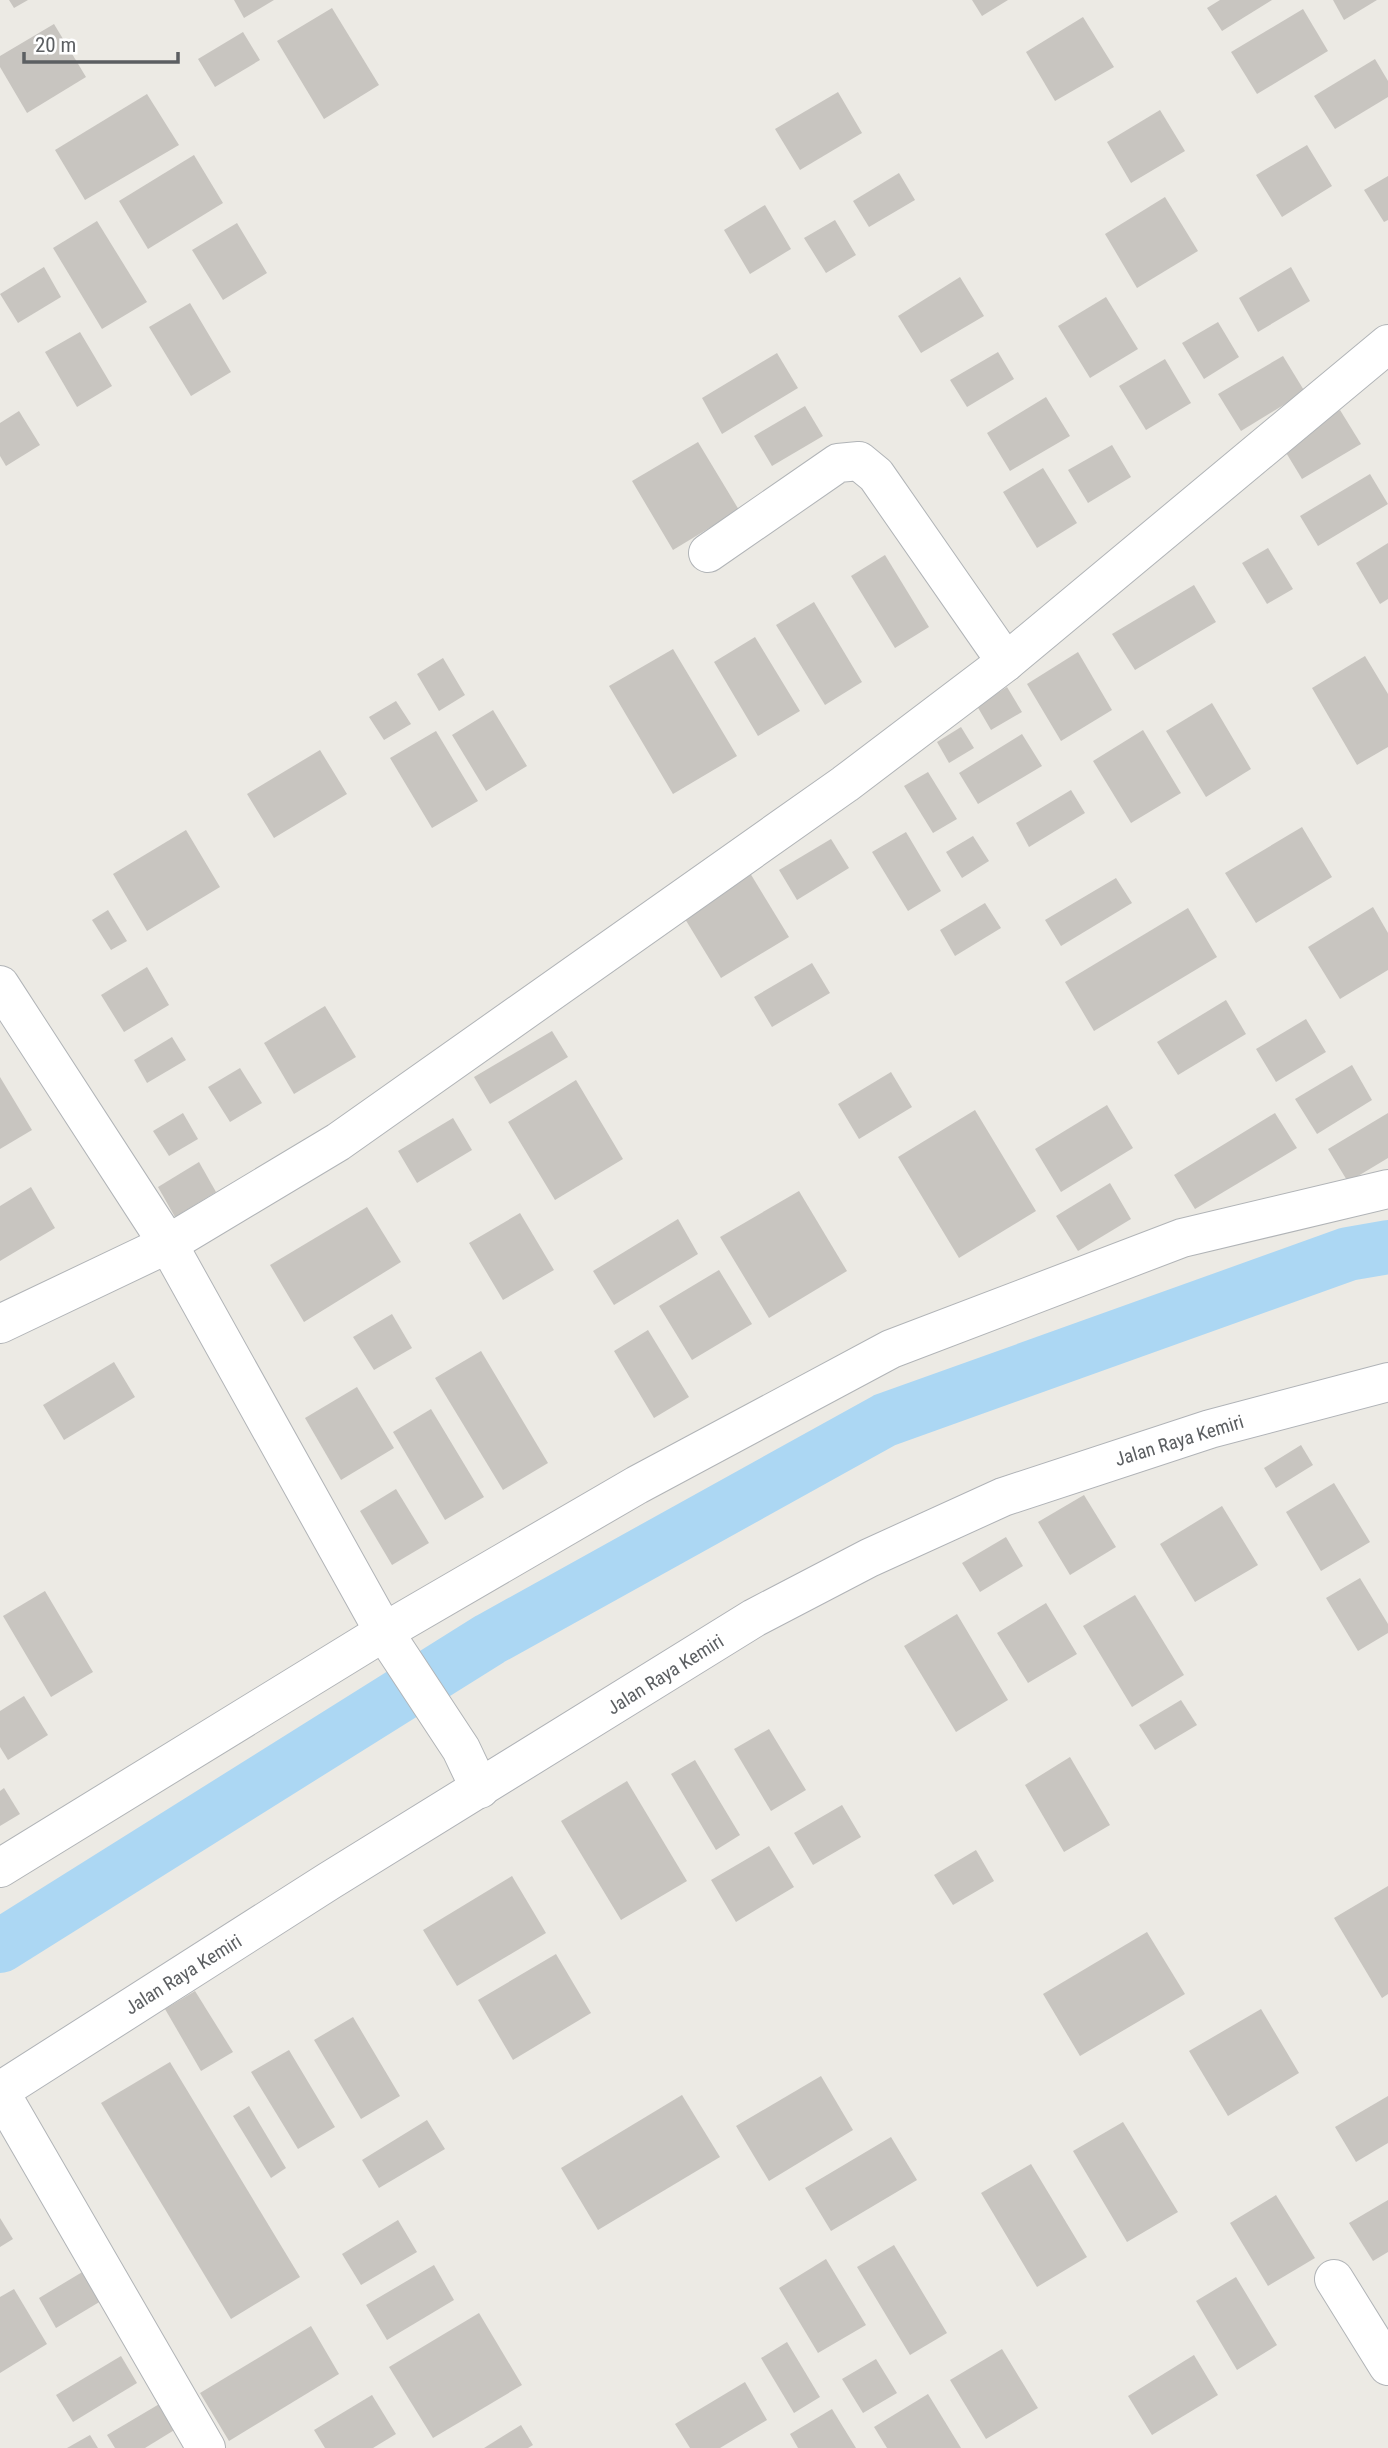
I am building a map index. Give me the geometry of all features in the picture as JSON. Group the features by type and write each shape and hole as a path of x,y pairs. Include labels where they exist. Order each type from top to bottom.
{"street":[{"path":"0,1324 168,1244 338,1142 845,783 1006,663 1388,344"},
{"path":"708,553 838,463 859,461 876,475 1006,663"},
{"path":"0,985 168,1244 391,1641 461,1749 480,1789"},
{"path":"0,1868 391,1641 637,1485 891,1349 1182,1238 1388,1189"},
{"name":"Jalan Raya Kemiri","path":"0,2091 329,1881 754,1618 869,1558 1003,1497 1210,1429 1388,1382"},
{"path":"0,2091 206,2448"},
{"path":"1334,2279 1388,2366"}],"building":[{"path":"9,0 28,0 14,8"},
{"path":"234,0 274,0 244,18"},
{"path":"972,0 1008,0 982,16"},
{"path":"1220,0 1272,0 1222,31 1207,8"},
{"path":"1333,0 1377,0 1344,20"},
{"path":"332,8 379,85 324,119 277,41"},
{"path":"1303,9 1328,51 1257,94 1231,52"},
{"path":"1083,17 1114,67 1055,101 1026,52"},
{"path":"54,24 86,77 27,113 0,67 0,56"},
{"path":"243,32 260,60 215,87 198,59"},
{"path":"1375,59 1388,81 1388,97 1335,129 1314,96"},
{"path":"838,92 862,133 800,170 775,129"},
{"path":"147,94 179,145 85,200 55,150"},
{"path":"1160,110 1185,151 1131,183 1107,142"},
{"path":"1307,145 1332,186 1282,217 1256,175"},
{"path":"194,155 223,203 148,249 119,201"},
{"path":"899,173 915,200 869,227 853,201"},
{"path":"1388,176 1388,220 1384,222 1364,190"},
{"path":"1165,197 1198,251 1137,288 1105,234"},
{"path":"765,205 791,249 750,274 724,230"},
{"path":"835,220 856,255 826,273 804,238"},
{"path":"97,221 147,302 102,329 53,248"},
{"path":"237,223 267,273 223,300 192,250"},
{"path":"44,267 61,297 18,323 0,294"},
{"path":"1291,267 1310,301 1258,332 1239,298"},
{"path":"960,277 984,316 921,353 898,316"},
{"path":"1106,297 1138,349 1090,378 1058,326"},
{"path":"190,303 231,372 191,396 149,327"},
{"path":"1218,322 1239,357 1204,379 1182,343"},
{"path":"80,332 112,386 77,407 45,352"},
{"path":"998,352 1014,379 967,407 950,380"},
{"path":"777,353 798,388 722,434 702,398"},
{"path":"1283,356 1305,392 1241,431 1218,394"},
{"path":"1165,359 1191,403 1146,430 1119,386"},
{"path":"1046,397 1070,436 1010,471 987,433"},
{"path":"805,406 823,436 772,466 754,436"},
{"path":"1340,410 1361,444 1302,479 1282,446"},
{"path":"19,411 40,445 6,466 0,456 0,423"},
{"path":"698,442 739,510 673,550 632,481"},
{"path":"1112,445 1131,477 1088,503 1068,470"},
{"path":"1043,468 1077,523 1037,548 1003,492"},
{"path":"1370,474 1388,504 1318,546 1300,516"},
{"path":"1388,543 1388,599 1380,604 1356,563"},
{"path":"1268,548 1293,589 1267,604 1242,563"},
{"path":"885,555 929,627 895,648 851,576"},
{"path":"1194,585 1216,622 1135,670 1112,634"},
{"path":"814,602 862,682 825,705 776,625"},
{"path":"755,637 800,711 758,736 714,662"},
{"path":"673,649 737,756 673,794 609,686"},
{"path":"1078,652 1112,710 1061,741 1027,684"},
{"path":"1365,656 1388,694 1388,747 1357,765 1312,688"},
{"path":"443,658 465,695 439,711 417,674"},
{"path":"1007,687 1022,712 991,730 977,706"},
{"path":"396,701 411,724 384,740 369,717"},
{"path":"1212,703 1251,769 1206,797 1166,731"},
{"path":"493,710 527,766 486,791 452,735"},
{"path":"961,727 974,748 949,763 937,742"},
{"path":"1143,730 1181,793 1131,823 1093,761"},
{"path":"436,731 478,801 432,828 390,758"},
{"path":"1022,734 1042,766 978,804 959,773"},
{"path":"320,750 347,794 274,838 247,794"},
{"path":"928,772 957,819 933,833 904,786"},
{"path":"1071,790 1085,813 1029,847 1016,823"},
{"path":"1302,827 1332,877 1256,923 1225,873"},
{"path":"186,830 220,887 147,931 113,874"},
{"path":"906,832 941,891 908,911 872,852"},
{"path":"973,836 989,861 962,878 946,852"},
{"path":"831,839 849,868 797,900 779,870"},
{"path":"750,873 789,937 721,978 682,914"},
{"path":"1116,878 1132,903 1061,946 1045,920"},
{"path":"985,903 1001,928 955,956 940,930"},
{"path":"1373,907 1388,933 1388,970 1340,999 1308,947"},
{"path":"1188,908 1217,957 1094,1031 1065,982"},
{"path":"108,910 127,941 111,950 92,920"},
{"path":"812,963 830,993 772,1027 754,997"},
{"path":"147,967 169,1005 124,1032 101,995"},
{"path":"1226,1000 1246,1034 1178,1075 1157,1042"},
{"path":"325,1006 356,1057 294,1094 264,1043"},
{"path":"1306,1019 1326,1052 1276,1082 1256,1049"},
{"path":"552,1031 568,1057 490,1104 474,1077"},
{"path":"172,1037 186,1060 147,1083 134,1060"},
{"path":"1352,1065 1372,1100 1317,1134 1295,1099"},
{"path":"240,1068 262,1103 230,1122 208,1087"},
{"path":"891,1072 912,1107 859,1139 838,1104"},
{"path":"0,1077 32,1130 0,1149"},
{"path":"576,1080 623,1159 555,1200 508,1122"},
{"path":"1107,1105 1133,1148 1061,1192 1035,1149"},
{"path":"975,1110 1036,1211 959,1258 898,1157"},
{"path":"183,1113 198,1139 169,1156 153,1131"},
{"path":"1275,1113 1297,1148 1195,1209 1174,1175"},
{"path":"1388,1113 1388,1158 1348,1182 1328,1149"},
{"path":"453,1118 472,1150 417,1183 398,1151"},
{"path":"199,1162 216,1192 175,1217 158,1187"},
{"path":"1110,1183 1131,1219 1078,1251 1056,1216"},
{"path":"31,1187 55,1228 0,1261 0,1206"},
{"path":"799,1191 847,1271 769,1318 720,1237"},
{"path":"367,1207 401,1262 304,1322 270,1265"},
{"path":"520,1213 554,1270 503,1300 469,1243"},
{"path":"678,1219 698,1254 614,1305 593,1271"},
{"path":"719,1270 752,1324 692,1360 659,1306"},
{"path":"392,1314 412,1348 374,1370 353,1337"},
{"path":"648,1330 689,1397 654,1418 614,1351"},
{"path":"481,1351 548,1463 503,1490 435,1378"},
{"path":"114,1362 135,1397 64,1440 43,1405"},
{"path":"357,1387 394,1448 341,1480 305,1418"},
{"path":"431,1409 484,1497 445,1520 393,1432"},
{"path":"1301,1445 1313,1465 1276,1488 1264,1468"},
{"path":"1334,1483 1370,1542 1321,1571 1286,1512"},
{"path":"396,1489 429,1543 392,1565 360,1511"},
{"path":"1084,1495 1116,1547 1070,1575 1038,1522"},
{"path":"1222,1506 1258,1565 1195,1602 1160,1544"},
{"path":"1006,1537 1023,1566 980,1592 962,1563"},
{"path":"1360,1578 1388,1624 1388,1633 1358,1651 1326,1598"},
{"path":"45,1591 93,1672 51,1697 3,1616"},
{"path":"1135,1595 1184,1675 1132,1707 1083,1626"},
{"path":"1046,1603 1077,1654 1028,1683 997,1633"},
{"path":"957,1614 1008,1700 956,1732 904,1646"},
{"path":"24,1696 48,1735 8,1760 0,1747 0,1711"},
{"path":"1181,1700 1197,1725 1155,1750 1139,1725"},
{"path":"769,1729 806,1790 771,1811 734,1749"},
{"path":"1070,1757 1110,1825 1064,1852 1025,1785"},
{"path":"695,1760 740,1835 716,1850 671,1774"},
{"path":"627,1781 687,1881 621,1920 561,1821"},
{"path":"4,1788 20,1814 0,1826 0,1791"},
{"path":"842,1805 861,1837 813,1865 794,1833"},
{"path":"769,1846 794,1887 736,1922 711,1880"},
{"path":"976,1850 994,1881 953,1905 934,1875"},
{"path":"512,1876 546,1933 457,1986 423,1930"},
{"path":"1388,1886 1388,1994 1382,1998 1334,1918"},
{"path":"1147,1932 1185,1994 1080,2056 1043,1994"},
{"path":"556,1954 591,2013 513,2060 478,2000"},
{"path":"195,1991 233,2052 201,2071 165,2009"},
{"path":"1261,2009 1299,2073 1228,2116 1189,2051"},
{"path":"353,2017 400,2096 361,2119 314,2040"},
{"path":"289,2050 335,2127 298,2149 251,2072"},
{"path":"170,2062 300,2277 231,2319 101,2103"},
{"path":"821,2076 853,2130 769,2181 736,2126"},
{"path":"682,2095 720,2157 598,2230 561,2168"},
{"path":"1388,2096 1388,2143 1356,2162 1335,2127"},
{"path":"249,2106 286,2168 271,2178 233,2116"},
{"path":"427,2120 445,2149 379,2188 362,2160"},
{"path":"1123,2122 1178,2212 1127,2242 1073,2151"},
{"path":"891,2137 917,2180 831,2231 805,2188"},
{"path":"1031,2164 1087,2257 1037,2287 981,2193"},
{"path":"1276,2195 1315,2258 1268,2286 1230,2223"},
{"path":"1388,2200 1388,2252 1373,2261 1349,2223"},
{"path":"0,2218 13,2239 0,2247"},
{"path":"398,2220 417,2252 361,2285 342,2254"},
{"path":"894,2245 947,2333 910,2355 857,2267"},
{"path":"826,2259 866,2325 818,2353 779,2288"},
{"path":"94,2265 111,2295 56,2328 39,2298"},
{"path":"434,2265 454,2300 387,2340 366,2305"},
{"path":"1236,2277 1277,2345 1237,2370 1196,2301"},
{"path":"14,2289 47,2344 0,2373 0,2297"},
{"path":"479,2313 522,2385 433,2438 389,2367"},
{"path":"311,2326 339,2374 229,2441 200,2393"},
{"path":"787,2342 820,2397 794,2413 761,2358"},
{"path":"1002,2349 1038,2408 986,2439 950,2380"},
{"path":"1194,2355 1218,2395 1152,2435 1128,2396"},
{"path":"121,2356 137,2383 73,2422 56,2395"},
{"path":"876,2359 897,2393 863,2413 842,2379"},
{"path":"745,2382 767,2420 720,2448 690,2448 675,2424"},
{"path":"928,2394 961,2448 887,2448 874,2427"},
{"path":"372,2395 396,2434 373,2448 325,2448 314,2430"},
{"path":"161,2403 176,2429 145,2448 115,2448 107,2435"},
{"path":"832,2409 856,2448 798,2448 790,2434"},
{"path":"521,2425 533,2445 528,2448 484,2448"},
{"path":"90,2435 98,2448 67,2448"}],"waterway":[{"path":"0,1946 490,1639 885,1420 1348,1254 1388,1247"}]}
